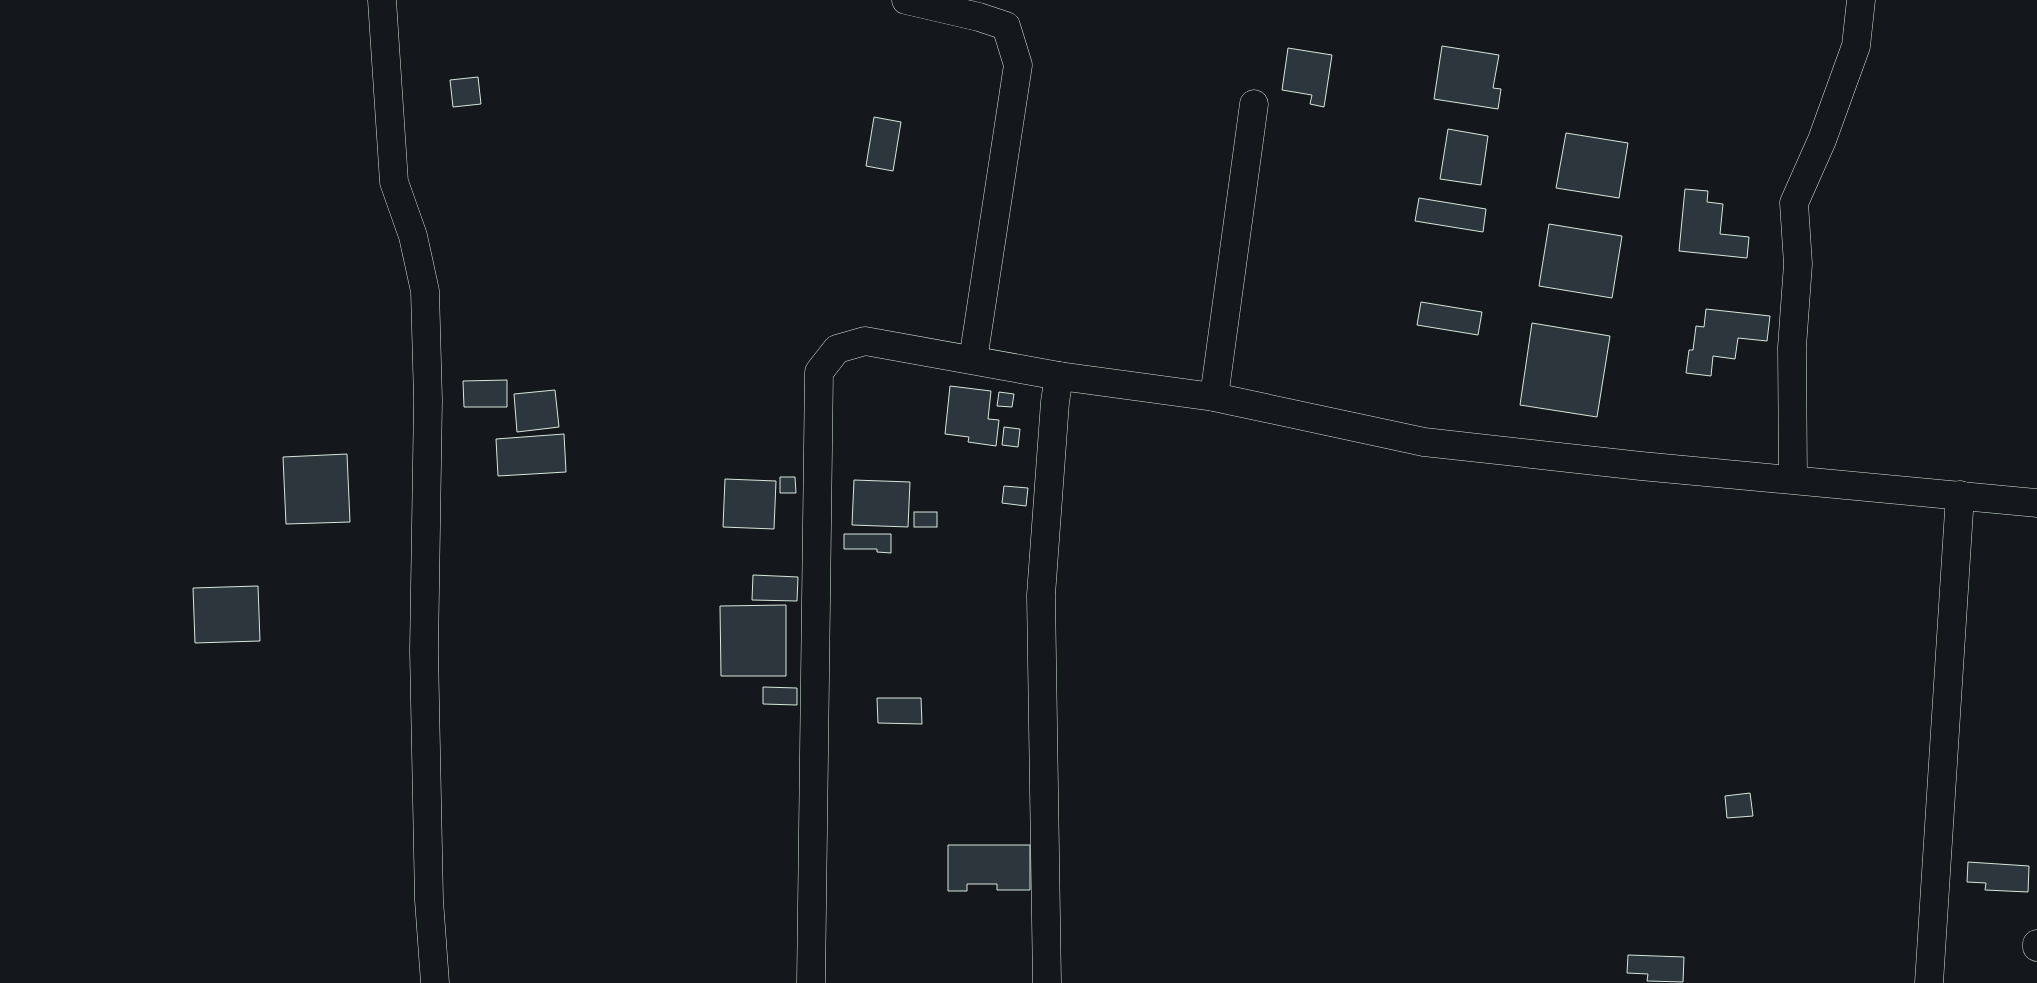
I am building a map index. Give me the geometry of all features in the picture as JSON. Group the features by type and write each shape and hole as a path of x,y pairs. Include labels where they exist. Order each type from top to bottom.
{"street":[{"path":"382,0 394,182 413,236 425,291 428,400 424,651 429,900 435,983"},
{"path":"906,0 980,17 1006,26 1018,65 973,360"},
{"path":"1792,480 1792,347 1798,264 1794,203 1822,140 1856,46 1861,0"},
{"path":"1214,397 1254,104"},
{"path":"811,983 820,446 819,372 837,349 865,341 1059,376 1214,397 1424,442 2037,503"},
{"path":"1047,983 1041,595 1055,402 1059,376"},
{"path":"1929,983 1960,495"}],"building":[{"path":"1442,46 1499,55 1493,88 1501,89 1498,109 1434,99"},
{"path":"1288,48 1332,55 1324,107 1310,104 1312,95 1282,90"},
{"path":"478,77 481,104 453,107 450,80"},
{"path":"874,117 901,122 893,171 866,166"},
{"path":"1448,129 1488,136 1481,185 1440,179"},
{"path":"1566,133 1628,143 1619,198 1556,188"},
{"path":"1685,189 1708,191 1707,202 1723,204 1720,234 1749,237 1747,258 1679,251"},
{"path":"1419,198 1486,209 1483,232 1415,221"},
{"path":"1549,224 1622,236 1612,298 1539,286"},
{"path":"1421,302 1482,312 1478,335 1417,325"},
{"path":"1706,309 1770,316 1767,341 1738,338 1735,359 1713,356 1711,376 1686,373 1689,350 1693,350 1696,326 1704,327"},
{"path":"1532,323 1610,336 1597,417 1520,405"},
{"path":"507,380 507,407 464,407 463,381"},
{"path":"950,386 991,391 988,419 999,420 996,446 968,442 969,437 945,434"},
{"path":"555,390 559,427 517,432 514,394"},
{"path":"999,392 1014,394 1012,407 997,406"},
{"path":"1004,427 1020,429 1018,447 1002,445"},
{"path":"564,434 566,472 498,476 496,439"},
{"path":"347,454 350,522 286,524 283,457"},
{"path":"780,477 795,477 796,493 780,493"},
{"path":"725,479 776,481 774,529 723,527"},
{"path":"854,480 910,482 908,527 852,525"},
{"path":"1004,486 1028,488 1026,506 1002,503"},
{"path":"914,512 937,512 937,527 914,527"},
{"path":"844,534 891,534 891,553 877,552 877,549 844,549"},
{"path":"753,575 798,577 797,601 752,600"},
{"path":"258,586 260,641 195,643 193,588"},
{"path":"786,605 786,676 721,676 720,606"},
{"path":"763,687 797,688 797,705 763,704"},
{"path":"877,698 921,698 922,724 878,723"},
{"path":"1750,793 1753,816 1727,818 1725,796"},
{"path":"948,845 1030,845 1030,890 997,890 997,884 967,884 967,891 948,891"},
{"path":"1968,862 2029,866 2028,892 1985,890 1986,883 1967,882"},
{"path":"1628,955 1684,957 1683,982 1647,981 1648,974 1627,973"}]}
